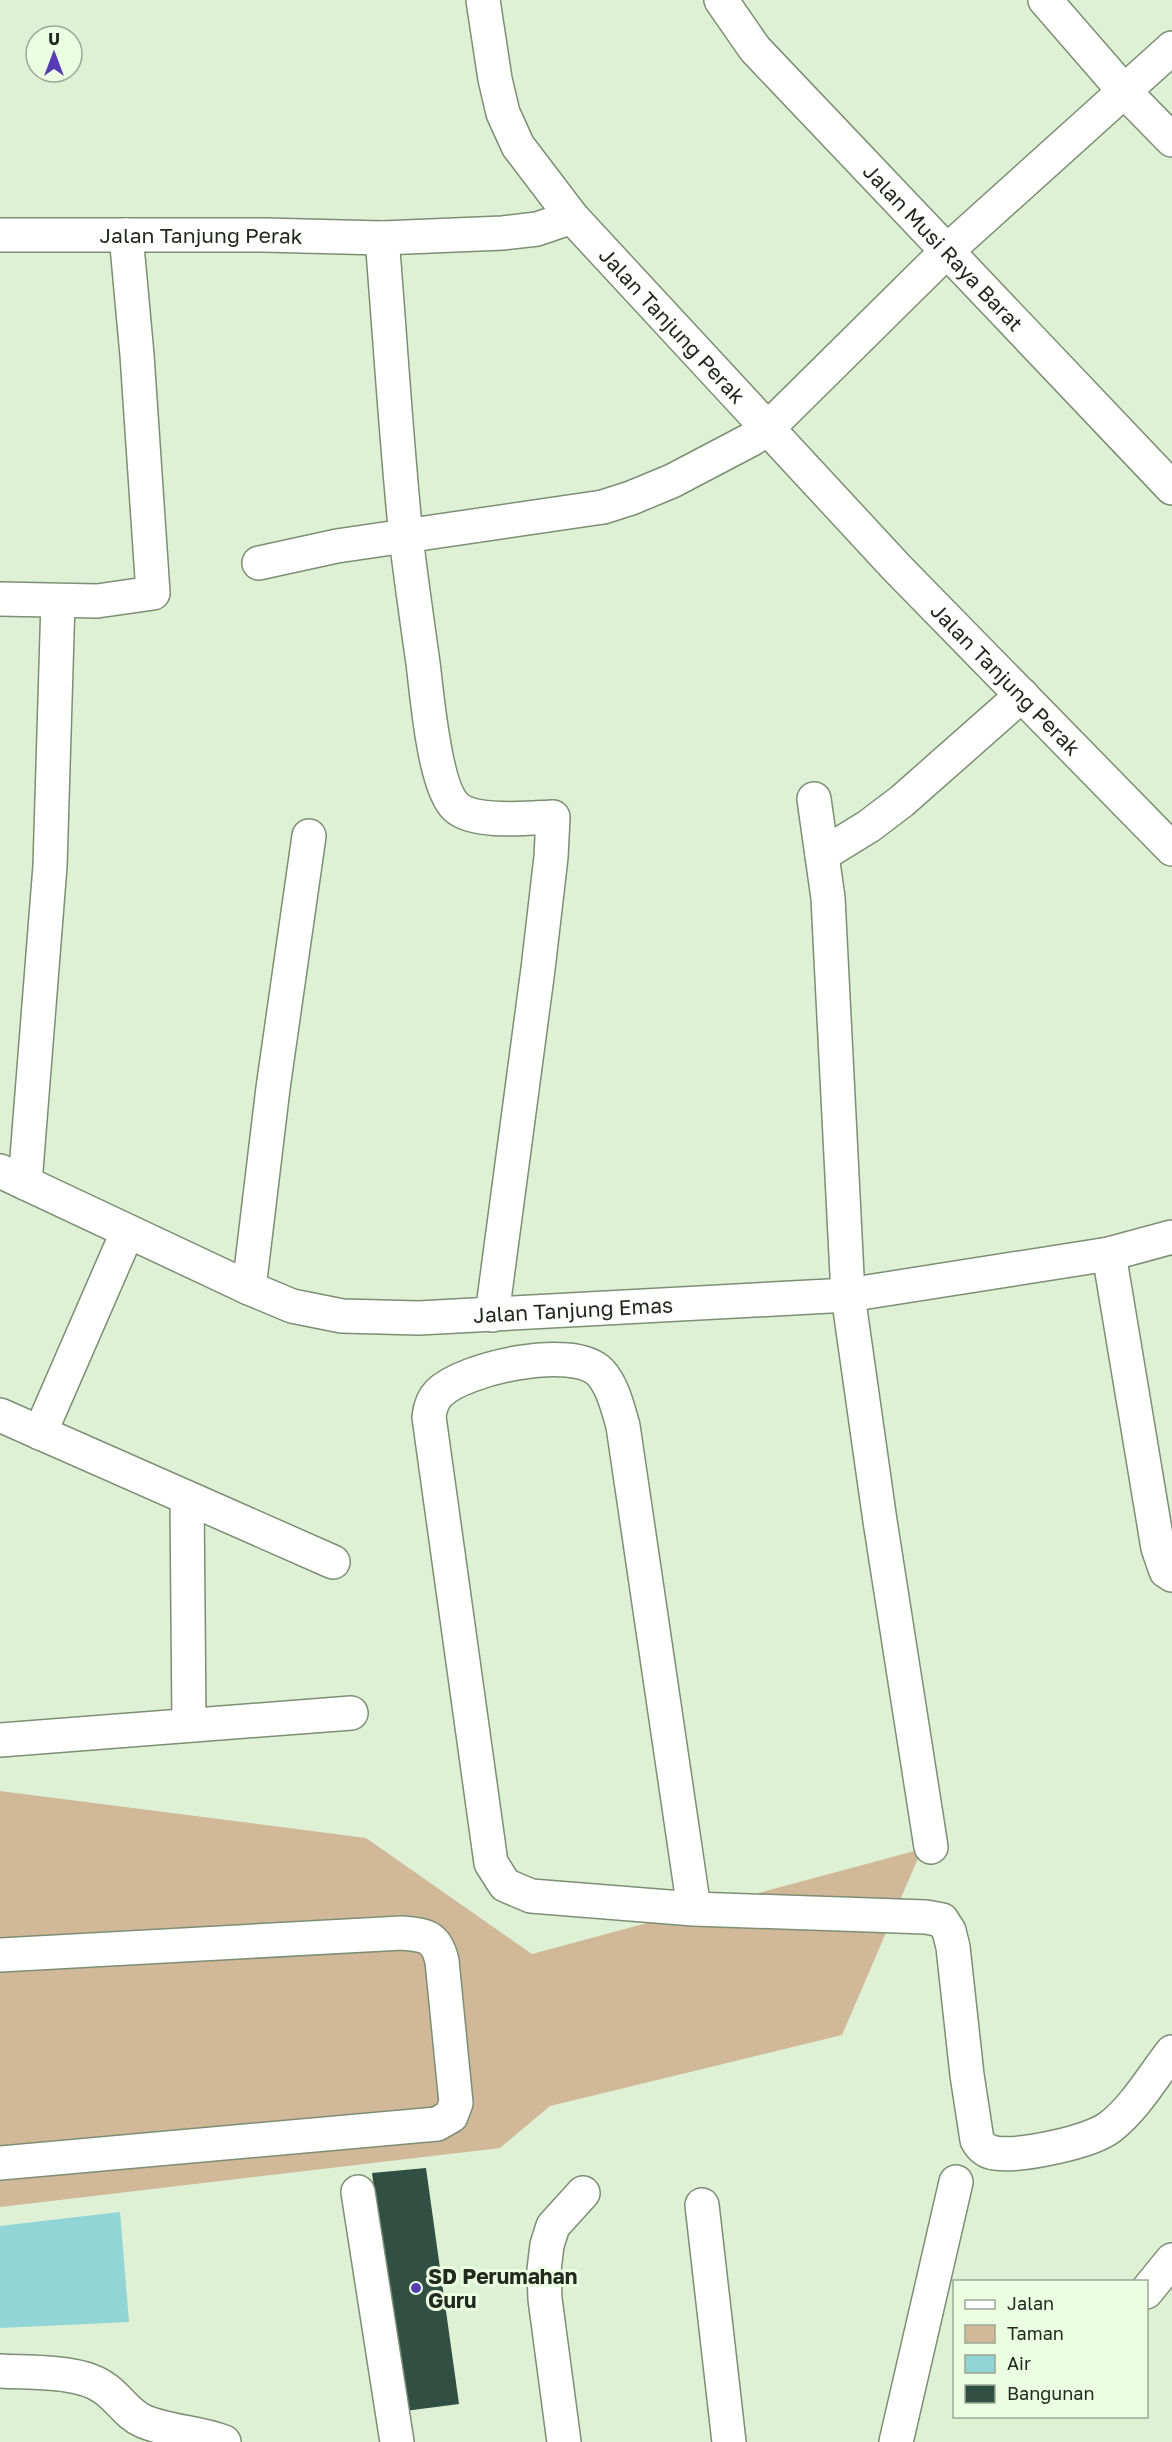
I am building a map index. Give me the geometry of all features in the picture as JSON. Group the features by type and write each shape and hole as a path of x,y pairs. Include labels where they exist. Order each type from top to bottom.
{"street":[{"path":"483,0 493,69 503,113 519,146 572,218"},
{"name":"Jalan Musi Raya Barat","path":"721,0 755,49 1172,488"},
{"path":"1045,0 1124,91 1172,140"},
{"path":"259,563 337,546 603,507 672,481 768,428 948,250 1172,48"},
{"name":"Jalan Tanjung Perak","path":"0,235 264,235 382,238 514,232 537,229 572,218 897,568 1172,849"},
{"path":"0,598 58,601 120,599 153,593 137,355 126,235"},
{"path":"382,238 406,536 432,735 448,797 466,814 520,819 553,817 551,857 538,969 492,1315"},
{"path":"12,1177 50,866 58,601"},
{"path":"822,855 869,826 902,801 1022,696"},
{"path":"814,799 828,898 848,1295 880,1521 931,1847"},
{"path":"249,1288 273,1088 309,836"},
{"name":"Jalan Tanjung Emas","path":"12,1177 127,1233 249,1288 292,1306 342,1316 419,1318 492,1315 848,1295 1109,1254 1172,1237"},
{"path":"40,1433 127,1233"},
{"path":"1109,1254 1158,1548 1166,1571 1172,1575"},
{"path":"694,1909 623,1426 616,1402 599,1371 587,1364 564,1360 511,1364 473,1372 438,1394 431,1405 429,1417 491,1863 505,1885 531,1896 694,1909 926,1917 942,1920 949,1931 953,1947 967,2075 977,2140 980,2146 993,2153 1056,2146 1091,2138 1111,2126 1172,2052"},
{"path":"0,1414 333,1562"},
{"path":"187,1498 189,1725"},
{"path":"0,1740 351,1713"},
{"path":"0,1955 402,1933 422,1935 438,1947 442,1961 456,2103 451,2116 436,2124 0,2163"},
{"path":"896,2442 941,2301 956,2182"},
{"path":"358,2192 398,2442"},
{"path":"564,2442 545,2299 544,2270 547,2245 553,2226 583,2193"},
{"path":"702,2205 729,2442"},
{"path":"1148,2290 1172,2260"},
{"path":"0,2371 65,2375 88,2380 104,2387 144,2422 224,2442"}],"green space":[{"path":"0,1791 366,1838 532,1954 922,1849 842,2035 550,2106 500,2148 0,2207"}],"water":[{"path":"120,2212 129,2322 0,2328 0,2226"}],"building":[{"name":"SD Perumahan Guru","path":"426,2168 459,2404 405,2411 372,2173"}],"place":[{"name":"SD Perumahan Guru","path":"416,2288"}]}
